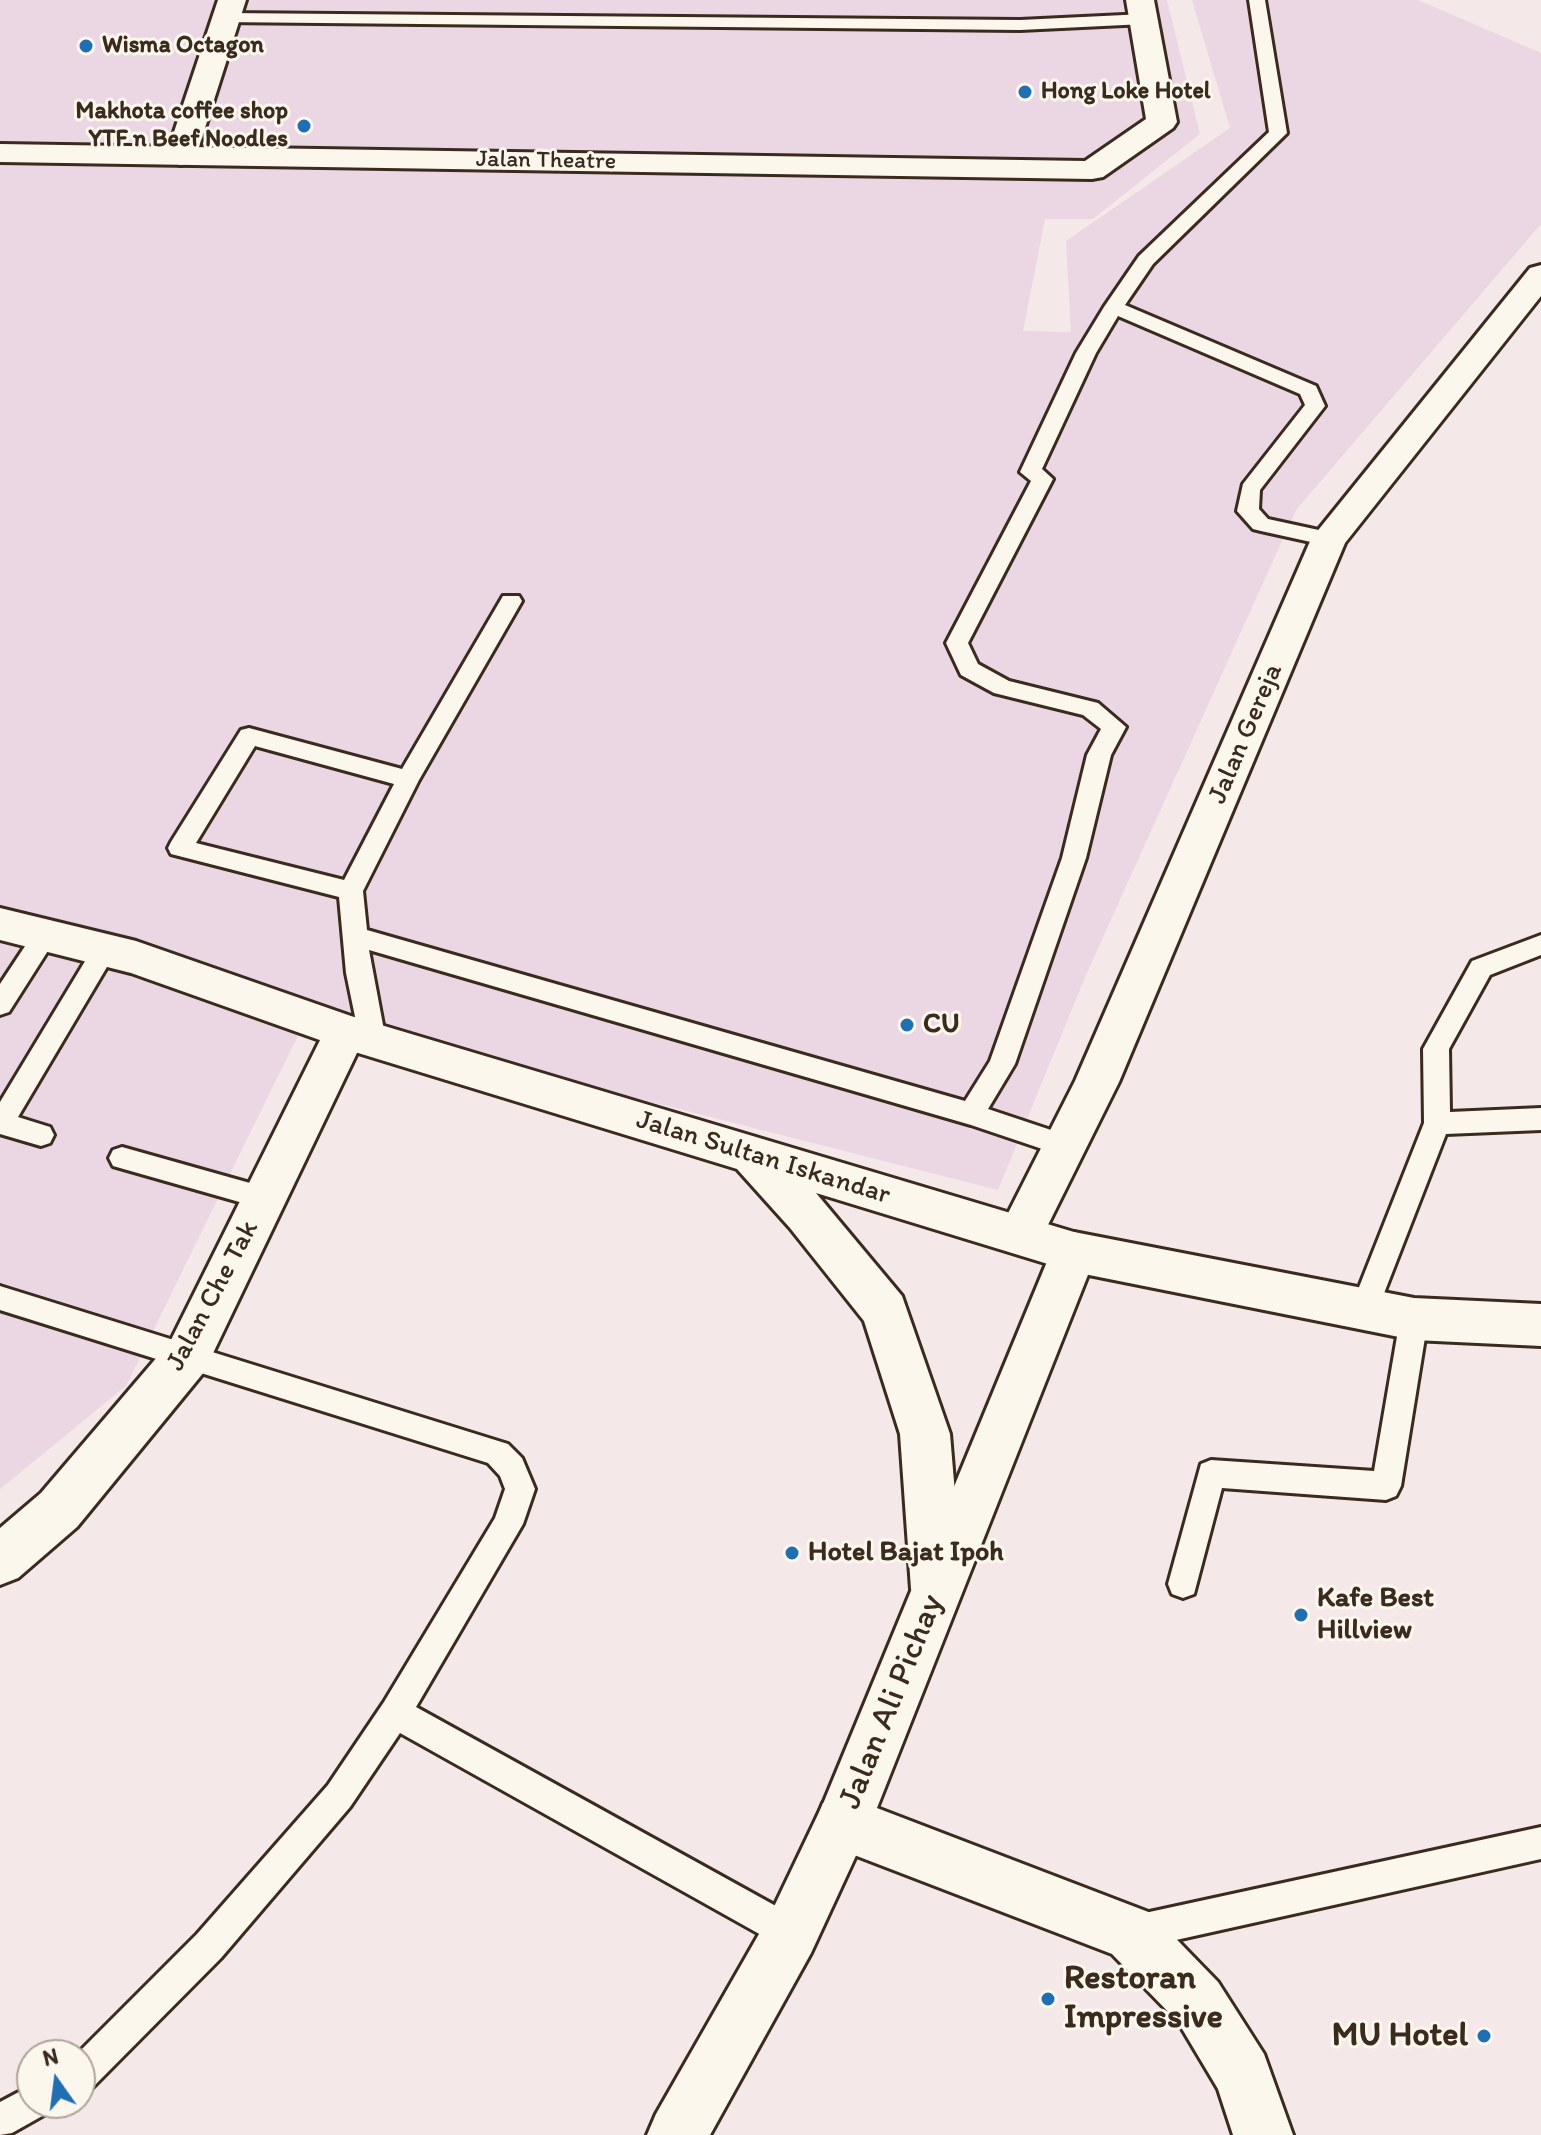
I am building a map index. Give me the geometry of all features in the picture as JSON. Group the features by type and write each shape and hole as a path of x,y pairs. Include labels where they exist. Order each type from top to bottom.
{"main road":[{"path":"181,156 229,9"},
{"name":"Jalan Theatre","path":"0,153 1092,170 1162,122 1142,10"},
{"name":"Jalan Gereja","path":"1020,1235 1097,1082 1329,539 1541,275"},
{"name":"Jalan Sultan Iskandar","path":"0,924 136,958 359,1036 1074,1252 1414,1319 1541,1325"},
{"name":"Jalan Che Tak","path":"0,1561 59,1510 187,1357 264,1198 359,1036"},
{"path":"752,1155 806,1214 885,1311 925,1434 937,1589"},
{"name":"Jalan Ali Pichay","path":"677,2135 791,1933 843,1823 1074,1252"},
{"path":"843,1823 1131,1933 1198,2002 1243,2075 1263,2135"}],"lane":[{"path":"971,1114 1002,1064 1074,858 1099,755 1114,727 1090,709 1002,687 969,669 957,643 1043,479 1030,472 1086,353 1114,307 1146,260 1278,133 1257,0"},
{"path":"229,9 1020,25 1142,10"},
{"path":"1114,307 1309,390 1315,406 1250,489 1248,511 1261,524 1329,539"},
{"path":"359,1036 351,891 408,779 511,601"},
{"path":"351,891 180,848 249,736 408,779"},
{"path":"0,1005 46,935"},
{"path":"354,936 971,1114 1066,1146"},
{"path":"1364,1310 1437,1123 1436,1049 1481,968 1541,945"},
{"path":"41,1135 1,1123 105,950"},
{"path":"1437,1123 1541,1119"},
{"path":"122,1158 264,1198"},
{"path":"0,1298 498,1453 512,1468 520,1489 508,1524 395,1713 339,1796 209,1946 96,2060"},
{"path":"1183,1584 1211,1474 1386,1486 1414,1319"},
{"path":"395,1713 791,1933"},
{"path":"1131,1933 1541,1843"}],"shaded area":[{"path":"0,0 1167,0 1200,134 1093,219 1045,219 1023,331 1071,332 1066,241 1230,128 1192,0 1418,0 1541,53 1541,224 1296,510 1086,975 998,1190 308,1015 126,1386 0,1489"}],"place":[{"name":"Wisma Octagon","path":"86,46"},
{"name":"Hong Loke Hotel","path":"1025,92"},
{"name":"Makhota coffee shop YTF n Beef Noodles","path":"304,126"},
{"name":"CU","path":"907,1025"},
{"name":"Hotel Bajat Ipoh","path":"792,1553"},
{"name":"Kafe Best Hillview","path":"1301,1615"},
{"name":"Restoran Impressive","path":"1048,1999"},
{"name":"MU Hotel","path":"1484,2036"}]}
